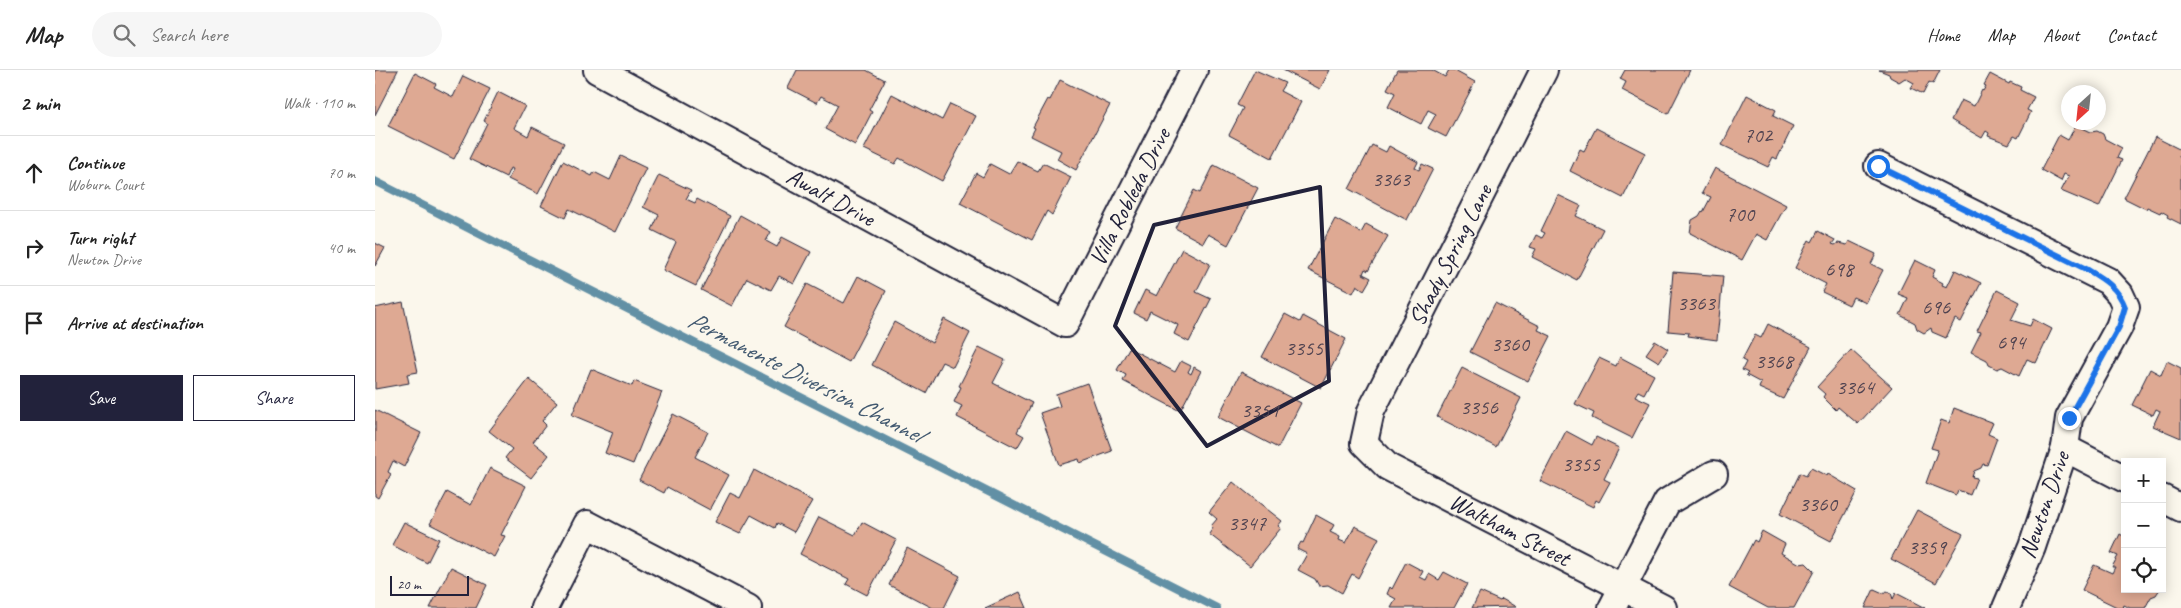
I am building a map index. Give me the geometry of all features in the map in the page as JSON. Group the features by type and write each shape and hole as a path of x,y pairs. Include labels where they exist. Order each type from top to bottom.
{"street":[{"name":"Awalt Drive","path":"597,70 1065,324"},
{"name":"Villa Robleda Drive","path":"1065,324 1194,70"},
{"name":"Shady Spring Lane","path":"1365,443 1371,411 1544,70"},
{"name":"Newton Drive","path":"1878,166 2108,281 2120,294 2125,307 2119,327 2069,418 2065,448 2032,547 2006,608"},
{"name":"Waltham Street","path":"1365,443 1388,467 1617,597 1663,608"},
{"path":"2065,448 2121,477"},
{"path":"1617,597 1667,502 1714,474"},
{"path":"2166,500 2181,508"},
{"path":"544,608 587,524 748,608"}],"highlighted area":[{"path":"1320,187 1329,381 1207,446 1115,326 1154,225"}],"building":[{"path":"375,70 398,70 375,115"},
{"path":"797,70 866,70 885,80 869,110 872,112 855,145 825,129 838,105 821,96 817,103 788,88"},
{"path":"1255,70 1285,83 1280,91 1301,102 1272,158 1229,135 1243,108 1237,105"},
{"path":"1283,70 1330,70 1320,89"},
{"path":"1397,70 1432,70 1445,77 1449,70 1453,70 1475,82 1446,137 1428,128 1436,114 1428,110 1421,124 1388,107 1395,93 1387,89"},
{"path":"1625,70 1690,70 1668,114 1622,90 1626,82 1620,79"},
{"path":"1879,70 1940,70 1933,84 1929,82 1923,94 1911,88 1914,83 1905,78 1899,82 1890,77 1889,74"},
{"path":"415,73 436,84 434,87 453,97 463,76 490,89 454,159 388,126"},
{"path":"1990,74 2009,84 2010,82 2021,87 2020,90 2034,97 2027,110 2031,112 2018,138 2014,136 2009,144 1988,136 1989,133 1986,131 1982,138 1951,120 1961,100 1974,106 1986,86 1984,85"},
{"path":"1060,80 1110,105 1076,170 1057,159 1061,151 1031,136 1035,128 1033,127"},
{"path":"498,92 525,106 514,128 528,136 532,127 564,143 538,194 508,179 513,169 510,168 506,177 469,159 487,123 484,121"},
{"path":"892,94 942,120 950,104 976,116 942,181 899,158 895,164 864,149"},
{"path":"1747,95 1776,110 1773,116 1793,126 1777,159 1773,157 1768,167 1722,145"},
{"path":"1596,128 1645,153 1623,198 1570,171 1580,149 1584,151"},
{"path":"2073,130 2097,131 2103,134 2105,139 2122,148 2117,158 2122,160 2099,207 2061,191 2069,176 2064,174 2061,181 2041,170 2059,135 2068,140"},
{"path":"2155,137 2181,150 2179,157 2181,158 2181,224 2167,217 2168,215 2161,211 2160,213 2147,207 2146,209 2124,198"},
{"path":"1372,145 1386,152 1389,146 1418,162 1415,168 1419,170 1422,164 1433,169 1407,220 1349,189"},
{"path":"621,156 646,168 615,232 569,209 565,218 541,206 563,161 592,176 594,172 610,180"},
{"path":"1017,161 1038,171 1043,163 1071,177 1052,215 1047,211 1032,240 960,203 976,173 983,177 990,164 1009,174"},
{"path":"1214,165 1258,188 1228,245 1208,234 1203,243 1175,228 1194,190 1200,193"},
{"path":"1715,168 1786,205 1767,240 1756,234 1742,260 1690,233 1692,220 1703,212 1711,197 1702,193"},
{"path":"659,175 691,190 686,199 695,203 697,199 730,216 696,286 663,270 676,242 652,230 659,215 643,207"},
{"path":"1558,195 1581,206 1576,216 1603,229 1577,280 1532,257 1536,249 1530,247 1536,235 1542,238 1545,233 1541,231"},
{"path":"740,215 771,232 766,241 777,247 782,237 811,252 794,284 779,276 771,290 747,278 732,306 701,290"},
{"path":"1335,219 1361,233 1366,224 1388,236 1368,271 1365,269 1363,274 1371,278 1364,290 1357,285 1353,293 1308,270"},
{"path":"1818,231 1835,240 1832,244 1847,245 1849,241 1876,254 1871,264 1883,270 1866,303 1853,297 1849,305 1822,292 1826,284 1795,268 1809,240 1812,242"},
{"path":"375,243 385,248 375,266"},
{"path":"1182,249 1210,264 1196,292 1211,299 1189,342 1174,334 1178,325 1150,311 1146,319 1134,313 1145,290 1157,296"},
{"path":"1915,260 1935,270 1932,277 1947,287 1955,270 1981,283 1961,322 1955,319 1946,338 1932,332 1931,328 1924,333 1917,329 1915,323 1900,315 1908,298 1898,294"},
{"path":"1673,272 1723,276 1717,340 1688,336 1689,333 1668,331"},
{"path":"858,276 886,291 849,362 784,327 807,284 844,303"},
{"path":"1997,290 2020,302 2011,320 2030,326 2033,319 2052,329 2036,363 2027,359 2019,376 2002,367 1997,369 1989,365 1987,360 1971,352 1981,332 1977,331"},
{"path":"403,302 418,372 407,374 409,383 375,389 375,308"},
{"path":"1495,303 1540,326 1538,330 1551,336 1528,381 1470,352"},
{"path":"1285,314 1300,322 1303,316 1346,339 1321,388 1262,357"},
{"path":"944,319 970,333 953,367 942,362 926,393 872,365 894,322 932,343"},
{"path":"1768,324 1811,347 1783,399 1759,388 1761,383 1746,375 1748,373 1742,370 1746,362 1742,360 1755,335 1761,338"},
{"path":"1655,341 1668,349 1659,362 1646,354"},
{"path":"979,347 1005,360 993,383 1032,403 1017,432 1024,436 1017,448 957,417 962,406 954,402 961,387 959,386"},
{"path":"1129,348 1175,372 1181,361 1191,366 1188,372 1191,374 1194,367 1201,371 1180,411 1123,381 1126,375 1117,370"},
{"path":"1851,350 1892,387 1858,424 1838,407 1836,410 1823,397 1825,394 1817,387"},
{"path":"1620,357 1654,375 1644,394 1638,391 1635,396 1650,403 1632,438 1592,418 1594,413 1575,404 1599,358 1616,366"},
{"path":"2167,361 2181,368 2181,438 2153,426 2160,411 2156,409 2153,415 2132,405 2150,369 2161,375"},
{"path":"1462,368 1521,398 1496,447 1437,417"},
{"path":"591,369 632,386 634,381 662,392 633,464 605,453 613,432 572,415"},
{"path":"1241,372 1301,403 1278,448 1218,417"},
{"path":"529,379 557,402 542,421 546,425 533,442 549,455 531,478 505,458 512,449 489,431"},
{"path":"1087,383 1112,451 1080,463 1079,459 1059,465 1040,413 1060,406 1056,394"},
{"path":"1954,408 1993,423 1988,434 1997,438 1987,465 1983,464 1981,468 1974,471 1972,477 1977,478 1970,495 1958,490 1956,495 1926,483 1938,450 1931,448 1941,420 1949,423"},
{"path":"375,410 421,433 404,467 393,461 388,472 391,474 378,498 375,496"},
{"path":"673,414 708,432 695,457 729,475 710,510 667,487 664,493 639,480"},
{"path":"1566,431 1592,445 1596,437 1619,448 1604,479 1610,482 1599,502 1596,500 1593,507 1540,481"},
{"path":"490,468 526,486 501,535 505,536 494,557 430,524 447,492 471,505"},
{"path":"1811,468 1827,476 1828,474 1857,491 1831,541 1780,514 1800,473 1806,476"},
{"path":"754,470 812,501 794,532 777,523 775,528 751,515 740,534 715,522 730,493 740,498"},
{"path":"1233,482 1282,521 1278,526 1281,528 1250,566 1209,534 1213,528 1211,526 1217,519 1209,512"},
{"path":"1917,510 1963,534 1936,583 1891,559"},
{"path":"1316,515 1334,525 1330,532 1340,537 1339,540 1346,543 1355,526 1379,538 1358,578 1352,574 1342,593 1328,585 1319,586 1315,579 1298,570 1307,554 1297,549 1301,542 1303,543"},
{"path":"819,517 855,535 862,522 896,540 867,595 846,584 849,579 800,554"},
{"path":"404,522 439,539 427,563 392,545"},
{"path":"1762,531 1785,544 1781,553 1800,564 1806,563 1814,571 1794,608 1768,608 1729,587 1754,540 1757,542"},
{"path":"2120,534 2121,593 2157,593 2151,597 2145,608 2130,608 2124,605 2123,608 2119,608 2082,590 2094,565 2112,573 2115,567 2112,567 2118,556 2111,553"},
{"path":"907,548 960,576 944,608 933,608 889,585"},
{"path":"1406,562 1423,571 1420,577 1426,580 1429,574 1439,580 1444,572 1467,584 1454,608 1391,608 1396,599 1387,594 1390,587 1392,589"},
{"path":"451,567 487,585 476,608 430,608"},
{"path":"1874,589 1883,593 1887,591 1891,593 1893,599 1896,593 1925,608 1865,608"},
{"path":"1020,592 1027,608 985,608"},
{"path":"1480,592 1500,601 1502,599 1516,607 1472,608"}],"waterway":[{"name":"Permanente Diversion Channel","path":"375,181 1217,608"}],"route":[{"path":"1878,166 2088,270 2108,281 2120,294 2125,307 2119,327 2069,418"}]}
